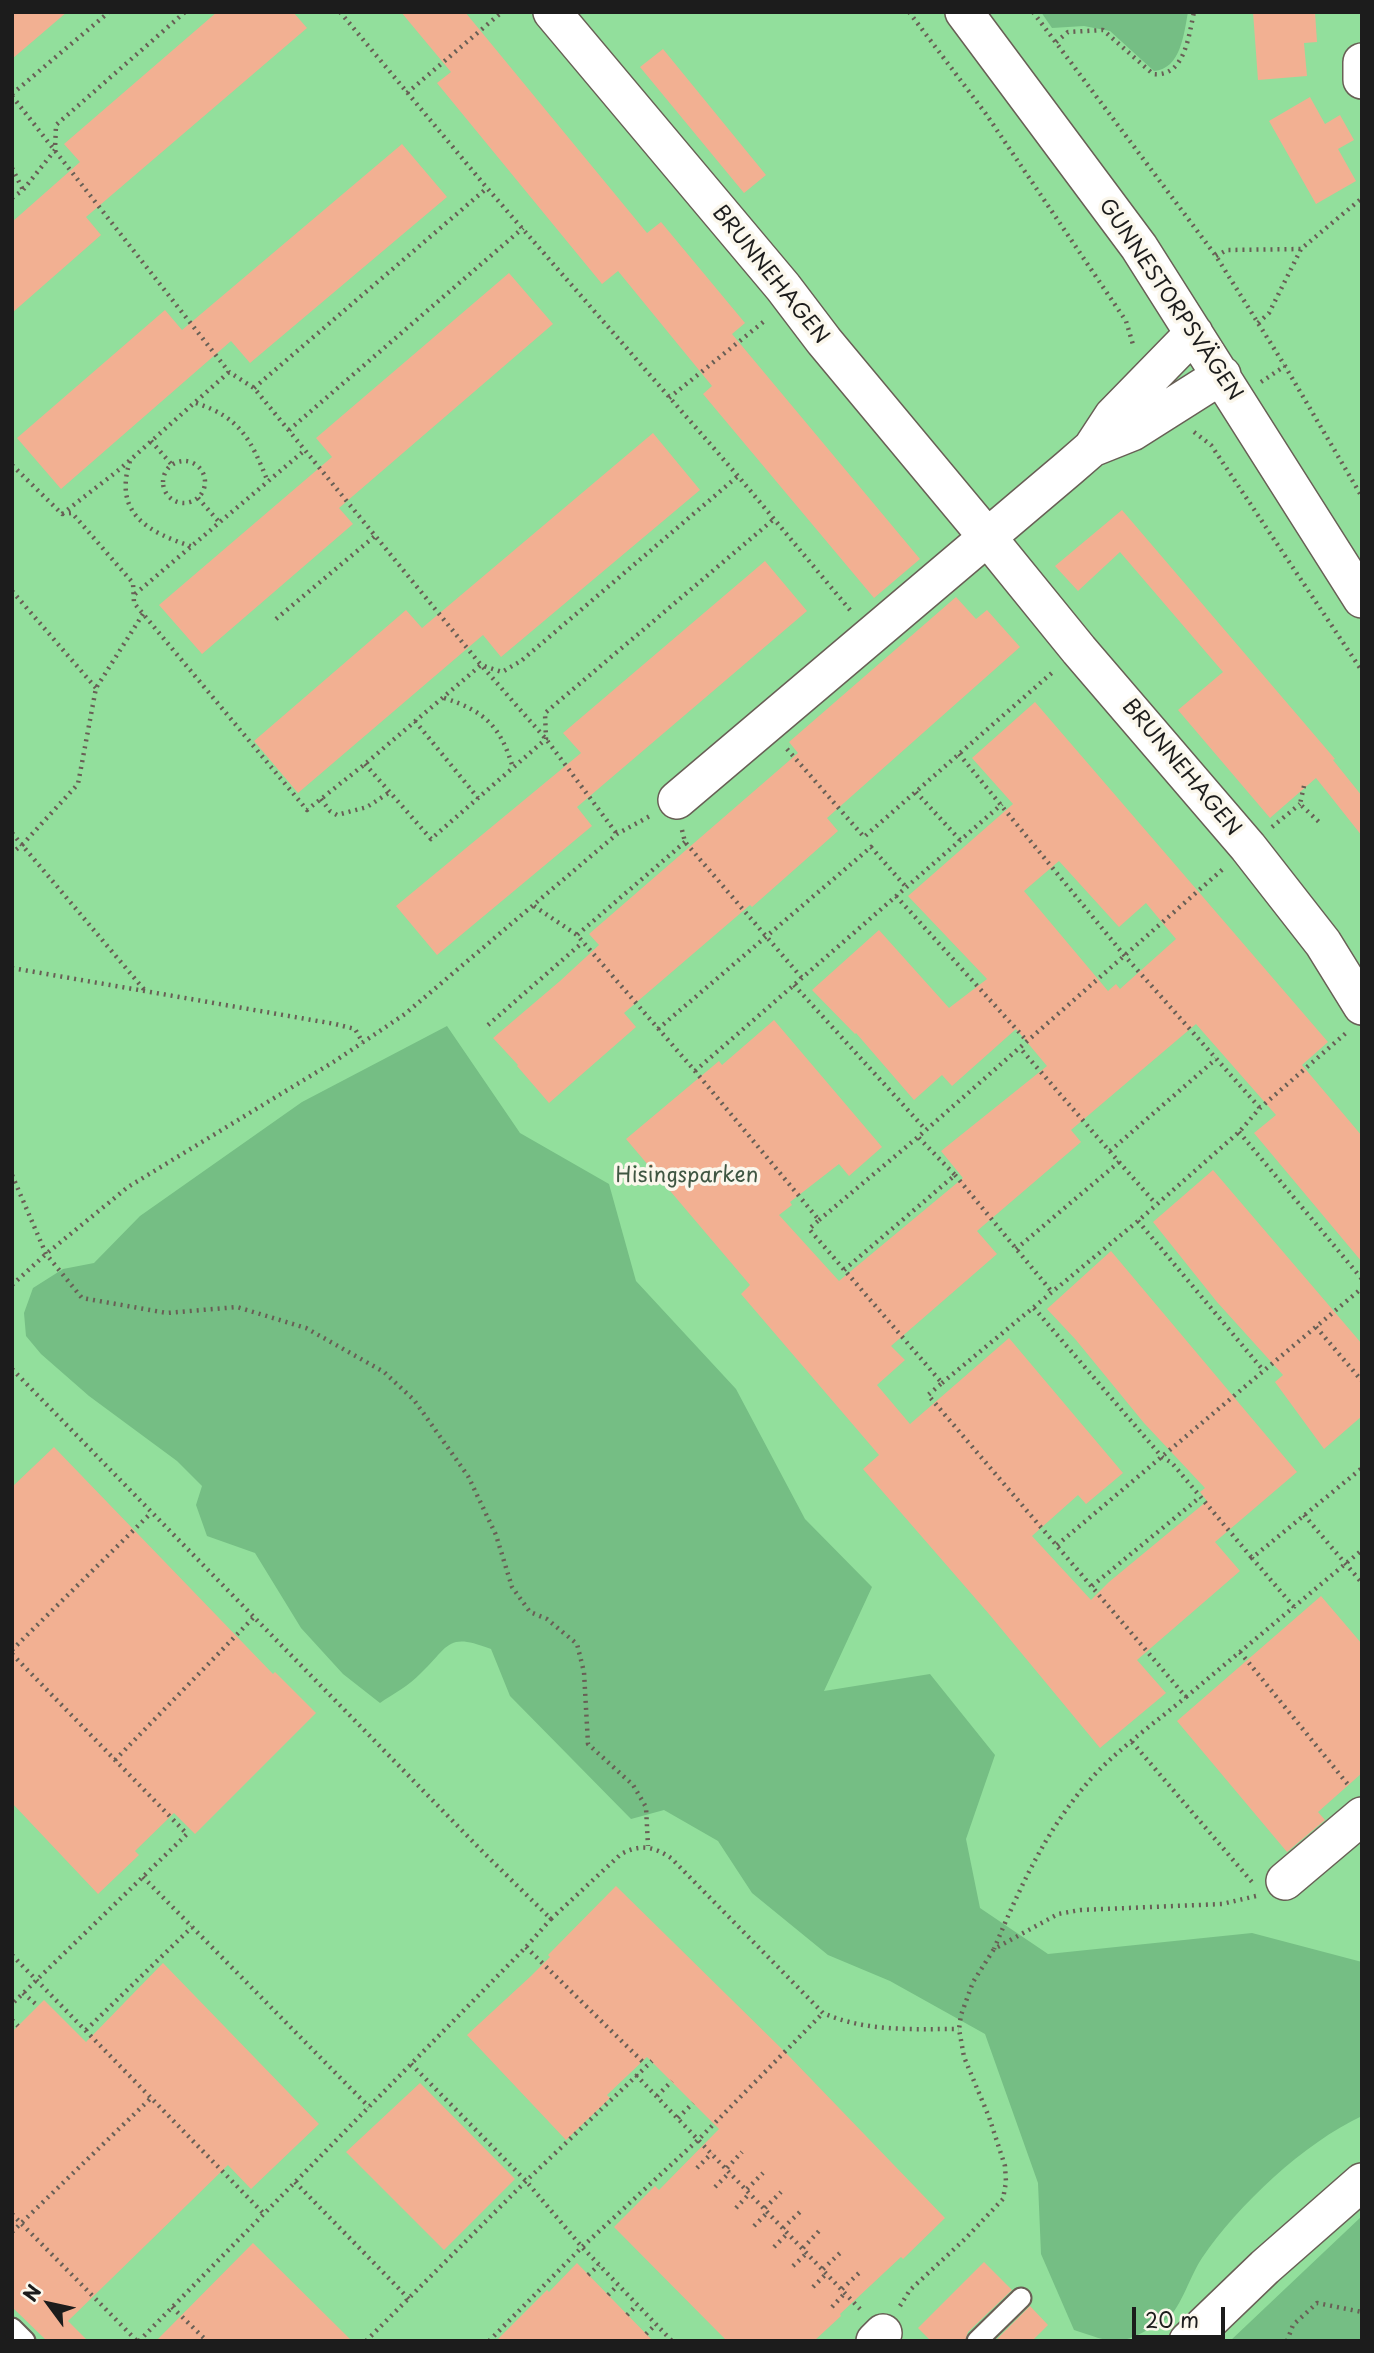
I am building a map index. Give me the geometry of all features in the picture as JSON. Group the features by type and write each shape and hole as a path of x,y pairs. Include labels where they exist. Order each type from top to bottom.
{"street":[{"name":"BRUNNEHAGEN","path":"552,12 792,299 1079,650 1248,847 1323,943 1357,1017"},
{"name":"GUNNESTORPSVÄGEN","path":"964,12 1139,247 1362,599"},
{"path":"1362,62 1362,80"},
{"path":"677,800 1092,447 1114,416 1194,333"},
{"path":"1092,447 1132,432 1222,375"},
{"path":"1273,1887 1357,1804"},
{"path":"1188,2341 1265,2267 1362,2182"}],"lane":[{"path":"977,2341 1021,2298"},
{"path":"12,2328 25,2341"}],"path":[{"path":"12,1285 128,1187 363,1043 405,1014 617,834 546,739 481,665 254,388 229,372 12,95 109,12"},
{"path":"12,198 23,190 55,150 56,125 186,12"},
{"path":"340,12 487,188 738,476 872,635"},
{"path":"407,93 502,12"},
{"path":"1033,12 1216,256 1362,497"},
{"path":"1056,42 1068,32 1103,30 1153,74 1159,74 1169,71 1182,57 1194,12"},
{"path":"12,168 23,190"},
{"path":"254,388 487,188"},
{"path":"1258,323 1269,313 1301,249 1362,198"},
{"path":"289,430 523,228"},
{"path":"1216,256 1227,250 1301,249"},
{"path":"670,398 792,299"},
{"path":"1256,385 1285,366"},
{"path":"62,514 130,460 229,372"},
{"path":"195,402 225,415 246,435 268,482"},
{"path":"152,441 172,465"},
{"path":"135,594 305,450"},
{"path":"130,460 125,487 133,512 151,529 193,547"},
{"path":"187,461 200,467 206,482 198,498 183,503 169,496 163,482 172,465 187,461"},
{"path":"12,465 62,514"},
{"path":"481,665 502,672 521,661 738,476"},
{"path":"198,498 220,523"},
{"path":"62,514 72,513 133,583 134,603 307,810 481,665"},
{"path":"546,739 545,713 774,519"},
{"path":"276,619 375,536"},
{"path":"12,591 96,688"},
{"path":"12,853 78,784 96,688 143,614"},
{"path":"864,837 1079,650"},
{"path":"443,697 486,717 508,751 513,768"},
{"path":"415,721 478,798"},
{"path":"766,725 906,887"},
{"path":"365,764 431,839 546,739"},
{"path":"959,754 1124,955 1260,1108"},
{"path":"942,1383 809,1229 1300,804 1304,786"},
{"path":"321,799 330,811 337,815 367,807 390,792"},
{"path":"916,792 960,840"},
{"path":"677,800 685,842 802,978"},
{"path":"695,1071 1002,804"},
{"path":"1300,804 1320,823"},
{"path":"12,833 146,993"},
{"path":"577,935 685,842"},
{"path":"658,1029 871,847"},
{"path":"896,896 1027,1041"},
{"path":"534,906 577,935 820,1220"},
{"path":"488,1025 583,942"},
{"path":"12,968 355,1029 363,1043"},
{"path":"793,985 926,1130"},
{"path":"1186,1697 928,1395 1138,1221 1239,1132 1260,1108 1357,1017"},
{"path":"1020,1048 1156,1204"},
{"path":"1110,1151 1216,1059"},
{"path":"1239,1132 1362,1279"},
{"path":"918,1137 955,1175 1052,1292"},
{"path":"1016,1249 1119,1162"},
{"path":"12,1175 46,1254 82,1298 167,1312 237,1307 306,1328 383,1372 414,1400 468,1476 496,1535 512,1587 530,1612 547,1619 577,1644 584,1672 588,1744 633,1785 646,1807 648,1846"},
{"path":"844,1270 955,1175"},
{"path":"1138,1221 1263,1370"},
{"path":"1057,1545 1362,1288"},
{"path":"1034,1308 1162,1457 1172,1463 1294,1607"},
{"path":"1316,1327 1362,1381"},
{"path":"12,1369 551,1919"},
{"path":"1252,1559 1362,1468"},
{"path":"1092,1586 1199,1498"},
{"path":"12,2004 187,1834 115,1760 104,1754 87,1732 12,1652 151,1513"},
{"path":"1304,1515 1362,1583"},
{"path":"119,1534 127,1538"},
{"path":"636,2075 844,2291 883,2338 910,2290 1003,2199 1005,2166 989,2117 964,2057 959,2029 961,2015 974,1982 994,1948 1053,1826 1090,1779 1362,1550"},
{"path":"101,1552 109,1557"},
{"path":"82,1570 90,1575"},
{"path":"63,1589 71,1594"},
{"path":"44,1608 52,1612"},
{"path":"115,1760 193,1684 254,1617"},
{"path":"25,1626 33,1631"},
{"path":"230,1642 235,1647"},
{"path":"1240,1653 1357,1804"},
{"path":"211,1662 216,1667"},
{"path":"24,1676 29,1671"},
{"path":"43,1696 48,1692"},
{"path":"62,1716 68,1712"},
{"path":"82,1737 87,1732"},
{"path":"994,1948 1058,1914 1080,1910 1222,1904 1251,1899 1273,1887 1132,1742"},
{"path":"121,1777 126,1772"},
{"path":"140,1797 145,1792"},
{"path":"160,1817 166,1812"},
{"path":"12,2214 138,2341 551,1919 621,1854 633,1848 648,1846 671,1857 823,2013 842,2021 874,2028 959,2029"},
{"path":"143,1877 369,2107"},
{"path":"86,2030 192,1927"},
{"path":"526,1947 646,2065"},
{"path":"12,1955 264,2214"},
{"path":"549,1969 556,1963"},
{"path":"553,1983 558,1978"},
{"path":"569,1989 575,1983"},
{"path":"23,1993 38,2006"},
{"path":"571,2002 577,1997"},
{"path":"589,2009 595,2003"},
{"path":"489,2341 582,2248 699,2139 823,2013"},
{"path":"589,2021 595,2015"},
{"path":"12,2020 18,2026"},
{"path":"607,2039 615,2024"},
{"path":"96,2042 102,2037"},
{"path":"625,2058 635,2044"},
{"path":"117,2062 122,2057"},
{"path":"366,2341 652,2061"},
{"path":"411,2064 526,2182 582,2248 673,2341"},
{"path":"136,2083 142,2078"},
{"path":"657,2096 672,2081"},
{"path":"12,2232 43,2208 77,2169 98,2154 135,2118 151,2098"},
{"path":"157,2104 162,2098"},
{"path":"678,2118 693,2103"},
{"path":"177,2124 182,2119"},
{"path":"196,2144 202,2139"},
{"path":"715,2187 742,2152"},
{"path":"697,2168 712,2153"},
{"path":"213,2161 218,2156"},
{"path":"77,2169 82,2174"},
{"path":"736,2208 763,2173"},
{"path":"236,2185 242,2180"},
{"path":"295,2182 409,2299"},
{"path":"754,2226 781,2192"},
{"path":"783,2228 802,2210"},
{"path":"803,2248 819,2231"},
{"path":"774,2247 788,2233"},
{"path":"793,2266 807,2253"},
{"path":"813,2287 840,2253"},
{"path":"588,2275 599,2265"},
{"path":"832,2307 859,2273"},
{"path":"608,2295 618,2285"},
{"path":"1287,2341 1293,2325 1317,2303 1362,2312"},
{"path":"627,2315 638,2305"},
{"path":"172,2307 190,2320 192,2330 209,2340"},
{"path":"646,2334 656,2324"}],"green space":[{"name":"Hisingsparken","path":"12,12 1362,12 1362,2341 12,2341"},
{"path":"1041,12 1188,12 1183,39 1176,57 1163,69 1154,71 1110,31 1084,26 1052,28"},
{"path":"447,1026 520,1133 609,1184 636,1281 736,1389 805,1519 872,1587 824,1691 930,1674 995,1755 966,1839 980,1908 1048,1954 1252,1933 1362,1962 1362,2116 1295,2159 1253,2197 1202,2258 1172,2313 1138,2335 1112,2341 1074,2330 1041,2254 1038,2183 985,2034 890,1981 828,1955 752,1893 718,1841 664,1810 631,1819 510,1696 491,1649 466,1642 450,1644 412,1681 380,1703 343,1674 301,1628 255,1553 207,1536 196,1505 202,1486 177,1461 89,1396 41,1354 26,1336 24,1313 33,1288 63,1269 94,1263 140,1216 302,1102"},
{"path":"1362,2216 1362,2341 1230,2341"}],"building":[{"path":"12,12 67,12 12,59"},
{"path":"217,12 293,12 307,28 86,217 101,235 12,313 12,222 80,162 64,144"},
{"path":"401,12 465,12 647,233 661,222 745,323 732,334 920,559 874,598 703,394 712,386 618,271 602,284 437,83 451,72"},
{"path":"1253,12 1315,12 1317,42 1304,43 1307,76 1258,80"},
{"path":"663,49 766,175 744,193 640,67"},
{"path":"1310,97 1325,124 1340,115 1354,140 1338,149 1356,181 1316,204 1269,121"},
{"path":"402,144 447,197 250,363 231,341 61,489 17,438 165,310 182,330"},
{"path":"509,273 553,324 339,508 353,524 202,654 159,605 332,457 316,438"},
{"path":"653,433 700,490 501,657 483,635 298,793 254,741 406,610 422,628"},
{"path":"1122,510 1335,759 1333,760 1362,796 1362,836 1316,778 1270,818 1178,710 1223,672 1120,552 1078,591 1055,566"},
{"path":"765,561 807,611 577,807 592,826 437,955 396,906 581,753 563,733"},
{"path":"956,597 976,619 987,610 1020,647 827,818 838,831 752,907 750,905 624,1013 636,1027 549,1103 493,1038 599,945 589,934 798,753 789,742"},
{"path":"1035,702 1328,1042 1302,1065 1362,1136 1362,1262 1254,1133 1276,1115 1196,1024 1071,1130 1081,1142 977,1231 997,1254 891,1346 905,1360 877,1385 910,1424 1009,1338 1123,1473 1086,1504 1078,1495 1032,1536 1091,1600 1207,1501 1200,1492 1205,1488 1144,1423 1047,1309 1111,1251 1297,1472 1215,1542 1240,1571 1137,1660 1166,1693 1100,1748 989,1614 863,1469 879,1455 741,1294 750,1285 626,1139 719,1061 722,1065 774,1020 882,1147 849,1176 839,1164 790,1202 792,1205 779,1215 839,1281 963,1178 941,1151 1047,1066 1016,1029 952,1086 942,1075 914,1100 856,1033 812,990 879,930 949,1008 987,979 908,896 1013,804 972,758","holes":["1059,861 1119,927 1146,903 1176,939 1120,989 1116,984 1108,991 1024,891"]},
{"path":"1213,1170 1362,1344 1362,1416 1324,1449 1275,1382 1283,1375 1217,1302 1153,1222"},
{"path":"54,1447 273,1674 275,1672 316,1713 195,1834 174,1813 135,1851 139,1855 98,1894 12,1803 12,1487"},
{"path":"1321,1596 1362,1644 1362,1773 1318,1812 1325,1820 1287,1852 1177,1721"},
{"path":"616,1886 786,2053 945,2218 814,2341 727,2341 614,2227 655,2186 659,2190 719,2129 647,2057 607,2095 610,2098 566,2140 467,2035 550,1957 548,1955"},
{"path":"163,1963 319,2124 251,2189 228,2165 68,2321 88,2341 47,2341 12,2307 12,2032 44,2000 86,2042"},
{"path":"420,2083 515,2179 444,2250 346,2152"},
{"path":"253,2243 352,2341 156,2341"},
{"path":"984,2262 1012,2290 968,2332 965,2341 931,2341 918,2328"},
{"path":"577,2263 653,2341 496,2341 547,2290 549,2292"},
{"path":"1030,2306 1048,2325 1032,2341 995,2341"}]}
